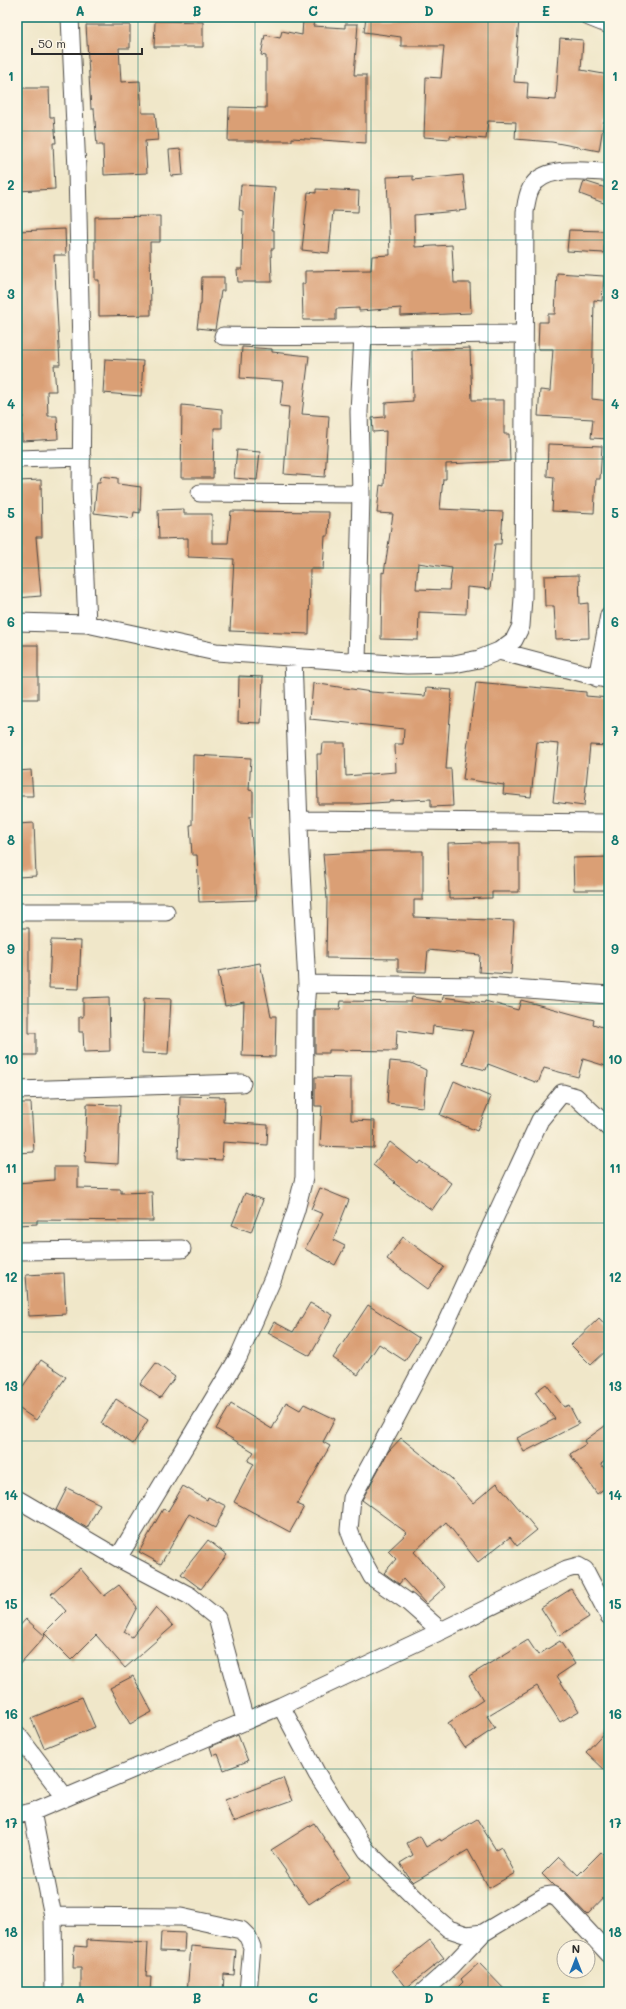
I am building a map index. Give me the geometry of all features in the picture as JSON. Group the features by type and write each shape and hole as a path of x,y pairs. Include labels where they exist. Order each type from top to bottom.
{"street":[{"path":"70,17 77,170 82,489 87,624"},
{"path":"589,17 609,25"},
{"path":"17,622 87,624 216,652 407,665 454,664 479,659 499,651 514,640 521,626 523,598 525,212 530,189 538,177 552,172 609,172"},
{"path":"222,336 304,337 524,334"},
{"path":"357,662 361,494 359,412 363,335"},
{"path":"17,459 82,457"},
{"path":"200,493 361,494"},
{"path":"499,651 603,679 609,615"},
{"path":"118,1558 238,1358 273,1278 296,1210 304,1178 305,1011 307,984 293,658"},
{"path":"299,820 609,823"},
{"path":"17,912 166,912"},
{"path":"307,984 486,986 609,995"},
{"path":"17,1090 242,1083"},
{"path":"441,1631 408,1602 372,1577 355,1546 349,1530 352,1498 446,1323 540,1120 562,1093 576,1097 609,1128"},
{"path":"17,1251 182,1249"},
{"path":"19,1500 118,1558 190,1596 217,1618 244,1720"},
{"path":"54,1992 53,1916 25,1813 244,1720 281,1706 441,1631 567,1569 578,1566 585,1570 609,1616"},
{"path":"281,1706 317,1774 367,1851 428,1911 449,1929 467,1935 483,1933"},
{"path":"17,1734 65,1796"},
{"path":"423,1992 450,1968 483,1933 546,1896 552,1895 558,1899 609,1954"},
{"path":"53,1916 181,1917 241,1930 248,1938 252,1947 248,1992"}],"building":[{"path":"366,17 495,17 519,19 514,82 528,83 527,98 556,100 560,38 583,40 581,70 609,75 609,122 604,121 599,151 552,142 515,139 516,122 488,121 486,139 450,136 450,139 424,137 426,77 441,78 444,46 401,46 401,37 364,32"},
{"path":"303,20 314,21 313,26 345,28 345,24 358,24 354,75 366,75 366,143 292,138 292,141 228,141 229,107 266,108 266,56 261,55 265,35 280,38 282,31 302,35"},
{"path":"155,21 203,22 203,47 154,47"},
{"path":"86,25 130,25 130,48 119,48 121,82 140,81 142,113 155,113 158,140 145,141 147,173 104,175 103,145 97,145 94,109 91,109"},
{"path":"17,88 49,88 50,117 54,117 56,143 53,143 55,189 17,191 17,139 21,138 20,116 17,116"},
{"path":"181,149 183,175 171,176 169,150"},
{"path":"463,175 467,210 414,215 415,247 452,245 454,283 470,283 471,313 401,316 401,308 359,311 359,308 336,309 336,320 303,320 302,284 305,284 305,271 371,270 372,256 390,255 387,177 413,176 413,180"},
{"path":"584,181 609,189 609,205 580,194"},
{"path":"241,185 275,187 272,230 274,230 274,249 271,249 272,282 238,282 237,269 242,269 243,211 239,210"},
{"path":"316,189 359,191 358,212 333,211 329,253 302,250 308,192 316,193"},
{"path":"160,216 160,242 150,242 151,315 99,316 99,280 95,280 95,217"},
{"path":"65,229 66,255 54,255 60,365 54,365 56,391 47,391 48,416 57,416 58,439 22,441 21,418 23,418 17,322 17,231"},
{"path":"569,230 605,231 604,253 567,251"},
{"path":"557,273 604,276 602,301 594,300 592,399 609,401 609,439 591,438 593,419 538,416 540,390 550,391 553,349 538,349 539,322 548,322 548,314 555,314"},
{"path":"202,277 224,277 224,291 221,291 215,330 197,328 201,305"},
{"path":"242,347 272,349 272,352 309,356 302,414 329,416 325,477 284,474 289,407 280,406 283,381 240,378"},
{"path":"470,348 472,400 504,400 504,434 509,434 510,461 446,464 446,479 443,479 440,509 503,512 501,544 495,544 490,589 467,587 466,614 419,612 418,640 381,639 382,572 384,573 393,514 377,513 380,485 384,486 386,431 373,432 372,418 385,417 385,403 413,401 412,350","holes":["418,563 452,568 449,590 416,589"]},
{"path":"105,359 143,361 141,396 103,393"},
{"path":"182,405 222,409 222,428 214,428 213,478 181,478"},
{"path":"548,444 602,446 600,479 596,479 594,513 552,511 554,477 547,476"},
{"path":"237,450 260,452 257,480 234,478"},
{"path":"101,476 118,478 118,484 141,487 140,513 134,512 133,518 94,513 97,482 100,482"},
{"path":"41,480 42,537 36,537 41,596 17,598 17,481"},
{"path":"184,509 184,514 212,514 212,543 228,543 231,511 329,512 328,536 325,536 323,569 310,569 309,634 230,631 234,559 188,557 188,538 159,539 158,510"},
{"path":"579,575 580,604 588,603 589,638 556,639 554,606 545,606 544,576"},
{"path":"17,645 38,645 38,699 17,699"},
{"path":"239,676 263,677 261,723 238,722"},
{"path":"476,682 586,692 586,696 609,698 609,746 590,745 584,806 553,802 559,744 537,742 531,797 503,794 504,785 463,779"},
{"path":"313,683 371,692 425,696 426,688 452,690 446,769 451,769 453,806 431,807 431,799 359,804 318,804 317,754 321,754 322,743 345,743 346,776 396,772 395,744 403,744 404,729 310,719"},
{"path":"193,755 251,758 249,790 253,791 253,816 250,816 256,900 199,902 197,855 192,855 190,825 192,825"},
{"path":"31,770 33,796 17,796 17,771"},
{"path":"34,823 36,876 17,877 17,824"},
{"path":"448,843 519,843 519,892 492,892 492,898 449,899"},
{"path":"380,851 423,851 423,900 414,900 414,917 514,921 511,974 479,972 480,955 428,950 426,972 398,971 398,959 326,958 327,899 323,854"},
{"path":"609,857 609,890 574,890 573,858"},
{"path":"17,928 29,928 29,1033 36,1033 36,1055 17,1055"},
{"path":"51,940 81,941 79,989 49,988"},
{"path":"260,963 271,1016 276,1016 275,1057 242,1056 244,1002 225,1006 218,971"},
{"path":"109,997 110,1051 84,1052 83,1032 79,1032 79,1017 83,1017 83,998"},
{"path":"412,997 442,1002 443,997 484,1003 485,1001 518,1010 521,1000 594,1020 593,1024 609,1029 609,1067 583,1059 578,1077 544,1068 538,1083 488,1064 486,1070 463,1064 473,1031 433,1026 432,1035 397,1030 396,1051 329,1050 329,1053 315,1053 315,1009 340,1009 341,1001 411,1002"},
{"path":"144,998 171,999 168,1054 142,1053"},
{"path":"390,1061 411,1063 426,1070 423,1107 387,1103"},
{"path":"315,1077 351,1078 351,1120 375,1121 374,1148 320,1146 322,1106 315,1106"},
{"path":"454,1081 491,1097 477,1131 440,1115"},
{"path":"180,1096 225,1097 224,1122 268,1125 267,1145 223,1142 222,1160 178,1158"},
{"path":"17,1103 31,1103 34,1152 17,1153"},
{"path":"87,1104 120,1105 118,1164 85,1162"},
{"path":"390,1142 418,1164 420,1161 451,1183 432,1210 394,1183 395,1182 373,1165"},
{"path":"54,1167 78,1167 78,1188 121,1189 121,1193 152,1192 153,1221 37,1220 37,1224 17,1225 17,1183 54,1180"},
{"path":"320,1188 349,1200 333,1240 345,1246 335,1265 305,1249 323,1214 311,1209"},
{"path":"245,1193 263,1200 251,1232 232,1225"},
{"path":"403,1237 444,1267 428,1289 387,1259"},
{"path":"64,1273 66,1314 29,1316 26,1275"},
{"path":"310,1303 333,1315 310,1356 268,1333 274,1322 293,1332"},
{"path":"368,1305 419,1338 405,1361 379,1344 358,1375 333,1358"},
{"path":"599,1318 609,1329 609,1348 591,1365 571,1345"},
{"path":"41,1360 66,1377 36,1420 17,1407 17,1395"},
{"path":"156,1363 175,1377 160,1398 140,1384"},
{"path":"546,1384 564,1407 569,1405 579,1424 524,1452 517,1438 555,1419 535,1392"},
{"path":"116,1399 148,1420 133,1444 101,1423"},
{"path":"286,1402 300,1410 304,1404 335,1419 323,1442 330,1446 297,1504 304,1507 290,1532 234,1502 254,1464 248,1461 254,1452 216,1429 231,1404 272,1429"},
{"path":"609,1423 609,1458 601,1464 609,1475 609,1485 597,1494 570,1454 586,1444 584,1441"},
{"path":"401,1438 451,1478 473,1503 497,1483 537,1530 517,1546 510,1537 478,1562 446,1522 414,1552 445,1587 426,1604 403,1579 399,1584 384,1573 396,1559 388,1551 407,1533 362,1500 388,1452"},
{"path":"183,1486 207,1500 208,1497 226,1506 215,1528 189,1514 161,1564 139,1552 163,1509 168,1511"},
{"path":"67,1488 100,1504 87,1528 56,1510"},
{"path":"208,1540 227,1555 201,1589 181,1574"},
{"path":"80,1568 104,1596 119,1585 137,1607 124,1632 132,1637 156,1607 173,1626 125,1668 96,1635 71,1660 44,1633 66,1611 51,1594"},
{"path":"571,1589 589,1617 559,1636 541,1608"},
{"path":"26,1619 45,1636 17,1667 17,1629"},
{"path":"528,1640 538,1655 560,1641 575,1664 557,1676 579,1711 560,1722 537,1686 487,1716 495,1728 465,1748 448,1723 483,1700 469,1676"},
{"path":"133,1676 152,1712 130,1724 110,1688"},
{"path":"82,1697 95,1727 44,1748 31,1718"},
{"path":"609,1727 609,1774 586,1752"},
{"path":"238,1735 248,1761 224,1770 218,1754 213,1756 210,1747"},
{"path":"283,1778 292,1801 233,1822 225,1800"},
{"path":"477,1819 496,1850 501,1847 515,1873 489,1888 468,1850 413,1882 409,1878 400,1863 413,1855 407,1843 420,1836 426,1847 440,1839 441,1841"},
{"path":"314,1823 350,1877 309,1904 271,1850"},
{"path":"601,1852 609,1860 609,1892 587,1915 565,1892 554,1886 542,1874 559,1857 578,1875"},
{"path":"161,1932 185,1933 184,1952 160,1951"},
{"path":"87,1940 148,1943 146,1977 151,1977 150,1992 81,1992 81,1968 73,1968 74,1946 87,1947"},
{"path":"430,1940 444,1958 406,1988 392,1970"},
{"path":"191,1946 236,1950 234,1975 224,1974 223,1992 187,1992"},
{"path":"479,1963 507,1992 453,1992 463,1982 461,1979"}]}
